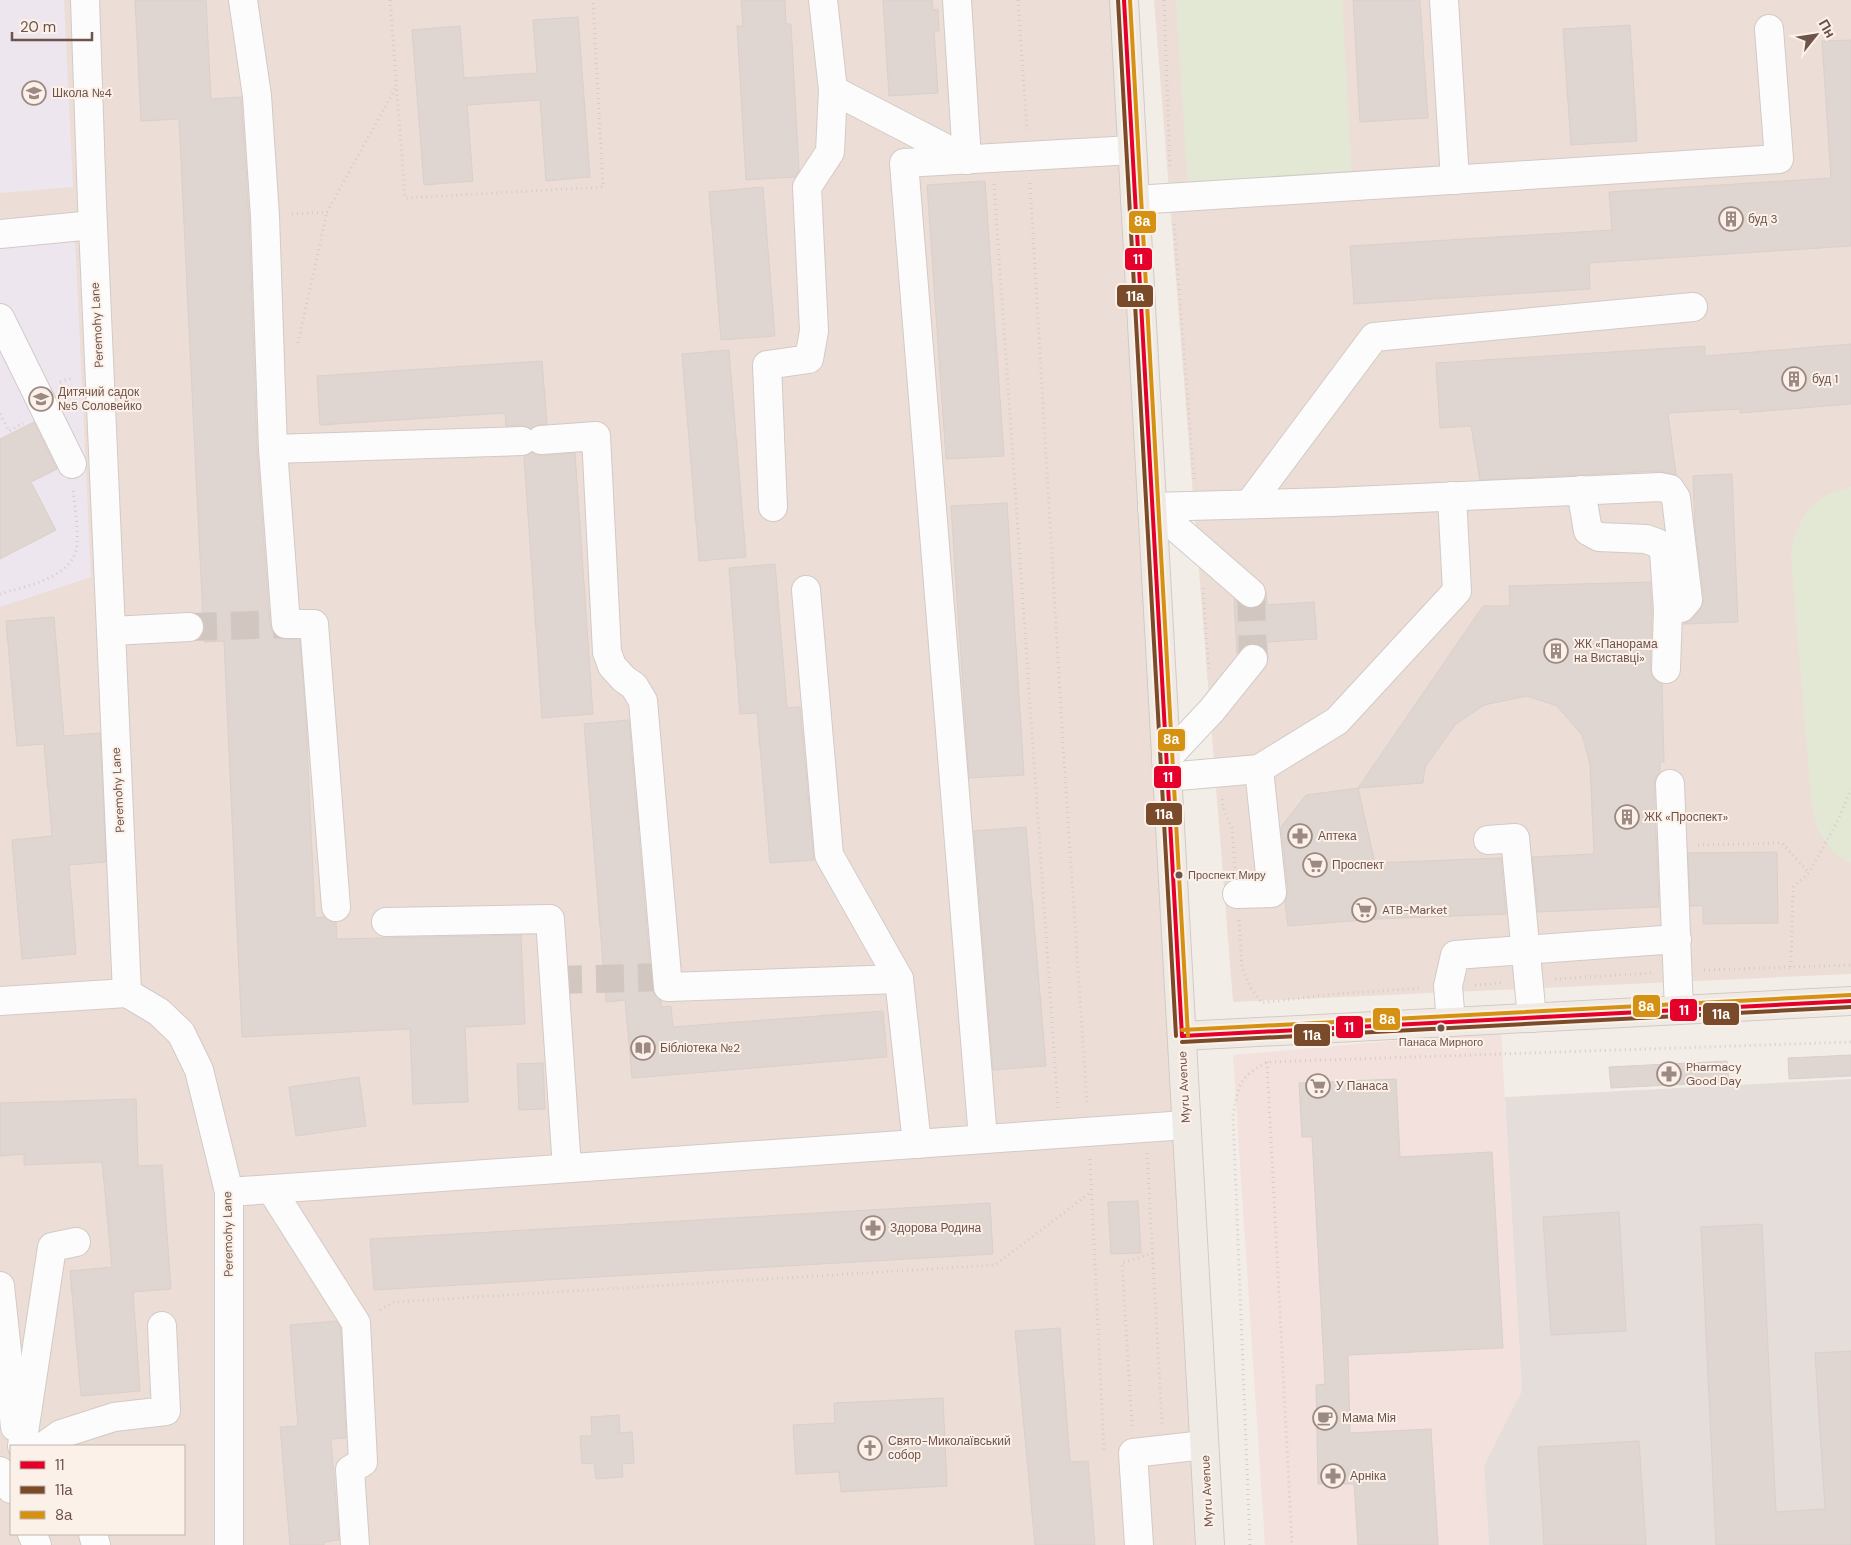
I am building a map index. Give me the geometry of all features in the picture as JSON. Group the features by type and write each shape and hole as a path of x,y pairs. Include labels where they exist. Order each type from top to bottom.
{"main road":[{"name":"Myru Avenue","path":"1124,0 1210,1545"},
{"path":"1182,1036 1851,1001"}],"street":[{"name":"Peremohy Lane","path":"85,0 99,370 127,993 160,1012 181,1033 199,1070 229,1192 229,1545"},
{"path":"243,0 256,96 265,216 273,449 286,624 314,624 336,907"},
{"path":"773,507 768,365 809,360 814,332 807,187 830,152 833,90 824,0"},
{"path":"957,0 980,159"},
{"path":"1444,0 1455,180"},
{"path":"1135,200 1779,159 1769,29"},
{"path":"833,90 980,159"},
{"path":"983,1139 904,163 1132,150"},
{"path":"0,234 93,225"},
{"path":"1250,503 1374,337 1693,306"},
{"path":"0,318 72,464"},
{"path":"273,449 532,441 596,436 607,652 612,666 634,686 643,701 668,987 899,979"},
{"path":"1152,507 1332,502 1660,487 1670,489 1676,498 1688,600 1681,608 1668,610"},
{"path":"1581,490 1588,531 1599,537 1646,539 1657,543 1664,551 1668,610 1666,669"},
{"path":"1166,768 1219,773 1259,769 1337,722 1457,591 1452,496"},
{"path":"1152,507 1251,593"},
{"path":"806,590 829,855 899,979 917,1144"},
{"path":"111,631 189,627"},
{"path":"1166,768 1253,659"},
{"path":"1237,894 1272,893 1259,769"},
{"path":"1670,784 1679,1010"},
{"path":"1488,840 1515,838 1532,1018"},
{"path":"386,922 550,919 567,1168"},
{"path":"1451,1022 1448,986 1455,955 1677,938"},
{"path":"0,1001 127,993"},
{"path":"229,1192 1186,1125"},
{"path":"271,1190 356,1323 363,1462 350,1470 356,1545"},
{"path":"22,1445 52,1247 76,1242"},
{"path":"0,1286 17,1445"},
{"path":"45,1445 61,1434 114,1417 166,1411 162,1326"},
{"path":"1138,1545 1133,1453 1204,1445"},
{"path":"0,1472 10,1487"}],"path":[{"path":"390,0 404,198 603,187 593,0"},
{"path":"1018,0 1088,1132 1104,1456"},
{"path":"1164,0 1171,198 1196,506"},
{"path":"270,350 297,347 327,212 397,86"},
{"path":"980,159 1060,1134"},
{"path":"265,216 327,212"},
{"path":"35,389 99,370"},
{"path":"0,594 53,577 70,562 77,546 72,464"},
{"path":"1201,548 1212,710"},
{"path":"1219,773 1224,811 1232,828 1242,968 1251,988 1262,1003 1333,994 1676,971 1851,965"},
{"path":"1791,967 1792,887 1809,873 1837,822 1851,789"},
{"path":"1673,846 1782,843 1809,873"},
{"path":"1250,1545 1233,1114 1238,1091 1247,1074 1268,1062 1851,1042"},
{"path":"1268,1062 1292,1545"},
{"path":"1145,1128 1164,1450"},
{"path":"356,1323 394,1302 995,1265 1091,1192"},
{"path":"1133,1453 1122,1263 1153,1253"}],"shaded area":[{"path":"0,0 1110,0 1197,1545 0,1545"},
{"name":"Школа №4","path":"0,0 64,0 73,187 0,193"},
{"path":"1154,0 1851,0 1851,974 1233,1002"},
{"name":"Дитячий садок №5 Соловейко","path":"74,217 91,577 0,607 0,220"},
{"path":"1501,1031 1522,1392 1484,1466 1489,1545 1265,1545 1233,1055"},
{"path":"1851,1079 1851,1545 1489,1545 1484,1466 1522,1391 1505,1097"}],"green space":[{"path":"1176,0 1342,0 1352,177 1188,187"},
{"path":"1851,487 1851,864 1832,851 1817,828 1811,799 1791,559 1797,530 1813,505 1829,494"}],"building":[{"path":"135,0 206,0 211,99 241,97 249,217 257,450 270,625 273,633 279,638 300,640 306,720 315,918 325,917 330,921 336,922 337,939 521,935 525,1024 465,1027 468,1102 413,1104 410,1029 242,1037 224,641 204,642 205,627 203,620 179,119 141,121"},
{"path":"741,0 785,0 786,24 791,24 799,171 795,177 746,180 737,26 743,26"},
{"path":"883,0 932,0 933,10 938,9 939,31 934,31 938,93 889,96"},
{"path":"1353,0 1420,0 1428,118 1360,122"},
{"path":"578,17 590,177 546,181 540,100 467,105 473,181 424,185 412,30 460,26 464,78 537,73 533,20"},
{"path":"1630,25 1637,141 1571,145 1563,29"},
{"path":"1851,40 1851,246 1589,263 1590,289 1354,304 1350,246 1612,230 1609,192 1831,178 1822,41"},
{"path":"985,181 1004,456 946,459 927,185"},
{"path":"763,187 775,336 721,340 709,192"},
{"path":"1851,344 1851,404 1740,413 1740,409 1668,413 1676,475 1659,471 1480,480 1471,426 1440,428 1436,363 1705,346 1705,356"},
{"path":"729,350 746,557 699,561 682,354"},
{"path":"542,361 547,424 531,429 522,425 506,426 505,413 320,425 317,376"},
{"path":"34,422 57,469 31,482 56,530 0,559 0,439"},
{"path":"532,452 542,456 575,453 593,714 542,718 524,456"},
{"path":"1732,474 1738,622 1683,624 1693,618 1700,610 1704,599 1695,528 1693,476"},
{"path":"1007,503 1024,775 969,778 951,506"},
{"path":"775,564 787,708 800,707 814,860 770,863 757,713 740,714 729,568"},
{"name":"ЖК «Панорама на Виставці»","path":"1650,582 1652,610 1650,668 1652,677 1662,684 1664,762 1660,762 1660,772 1656,777 1654,785 1659,907 1538,912 1532,857 1594,854 1590,764 1582,735 1557,706 1527,696 1484,705 1456,724 1425,767 1423,783 1358,788 1483,606 1510,606 1509,586"},
{"path":"1266,592 1267,605 1314,602 1317,639 1267,642 1268,658 1263,647 1255,644 1247,645 1237,654 1234,599 1248,608 1256,608 1263,603"},
{"path":"54,617 64,736 100,733 106,862 69,865 76,954 22,959 12,840 52,836 44,744 17,746 6,621"},
{"path":"629,720 652,988 655,995 661,1001 661,1007 671,1006 673,1027 883,1011 887,1057 632,1078 625,1000 606,1002 584,724"},
{"path":"1358,788 1375,863 1501,858 1506,914 1377,919 1288,926 1285,901 1288,891 1281,827 1306,795"},
{"path":"1026,827 1046,1066 993,1070 974,831"},
{"path":"1777,852 1778,923 1703,924 1703,906 1690,906 1688,853"},
{"path":"1851,1055 1851,1076 1789,1079 1788,1058"},
{"path":"1727,1061 1729,1082 1611,1088 1609,1067"},
{"path":"543,1063 545,1109 519,1110 517,1064"},
{"path":"359,1077 366,1126 296,1136 289,1087"},
{"path":"1396,1079 1400,1157 1492,1152 1503,1348 1348,1355 1350,1433 1431,1429 1438,1545 1358,1545 1354,1484 1318,1484 1316,1385 1325,1384 1312,1137 1302,1137 1299,1083"},
{"path":"136,1099 138,1166 162,1165 171,1289 133,1292 140,1391 81,1396 70,1271 112,1267 102,1162 24,1165 24,1154 0,1156 0,1103"},
{"path":"1138,1201 1141,1253 1111,1254 1108,1202"},
{"path":"990,1203 993,1254 374,1290 370,1239"},
{"path":"1619,1212 1626,1331 1551,1335 1543,1217"},
{"path":"1762,1224 1776,1512 1825,1509 1815,1353 1851,1351 1851,1545 1716,1545 1701,1227"},
{"path":"336,1321 341,1328 346,1438 331,1439 339,1540 324,1542 324,1545 290,1545 280,1427 298,1426 290,1325"},
{"path":"1060,1328 1070,1462 1088,1461 1095,1545 1035,1545 1015,1331"},
{"name":"Свято-Миколаївський собор","path":"943,1398 947,1486 841,1492 839,1472 796,1474 793,1425 835,1423 834,1403"},
{"path":"619,1415 620,1433 632,1432 634,1463 622,1464 623,1477 596,1479 594,1463 582,1464 580,1436 592,1436 591,1417"},
{"path":"1639,1441 1646,1545 1544,1545 1538,1447"}],"tunnel":[{"path":"1251,593 1253,659"},
{"path":"189,627 286,624"},
{"path":"554,980 667,977"}],"transit line":[{"name":"11а","path":"1118,0 1176,1036"},
{"name":"11","path":"1124,0 1182,1036"},
{"name":"8а","path":"1130,0 1188,1036"},
{"name":"8а","path":"1182,1030 1851,995"},
{"name":"11","path":"1182,1036 1851,1001"},
{"name":"11а","path":"1182,1042 1851,1007"}],"place":[{"name":"Школа №4","path":"34,93"},
{"name":"буд 3","path":"1731,219"},
{"name":"буд 1","path":"1794,379"},
{"name":"Дитячий садок №5 Соловейко","path":"41,399"},
{"name":"ЖК «Панорама на Виставці»","path":"1556,651"},
{"name":"ЖК «Проспект»","path":"1627,817"},
{"name":"Аптека","path":"1300,836"},
{"name":"Проспект","path":"1315,865"},
{"name":"Проспект Миру","path":"1179,875"},
{"name":"ATB-Market","path":"1364,910"},
{"name":"Панаса Мирного","path":"1441,1028"},
{"name":"Бібліотека №2","path":"643,1048"},
{"name":"Pharmacy Good Day","path":"1669,1074"},
{"name":"У Панаса","path":"1318,1086"},
{"name":"Здорова Родина","path":"873,1228"},
{"name":"Мама Мія","path":"1325,1418"},
{"name":"Свято-Миколаївський собор","path":"870,1448"},
{"name":"Арніка","path":"1333,1476"}]}
